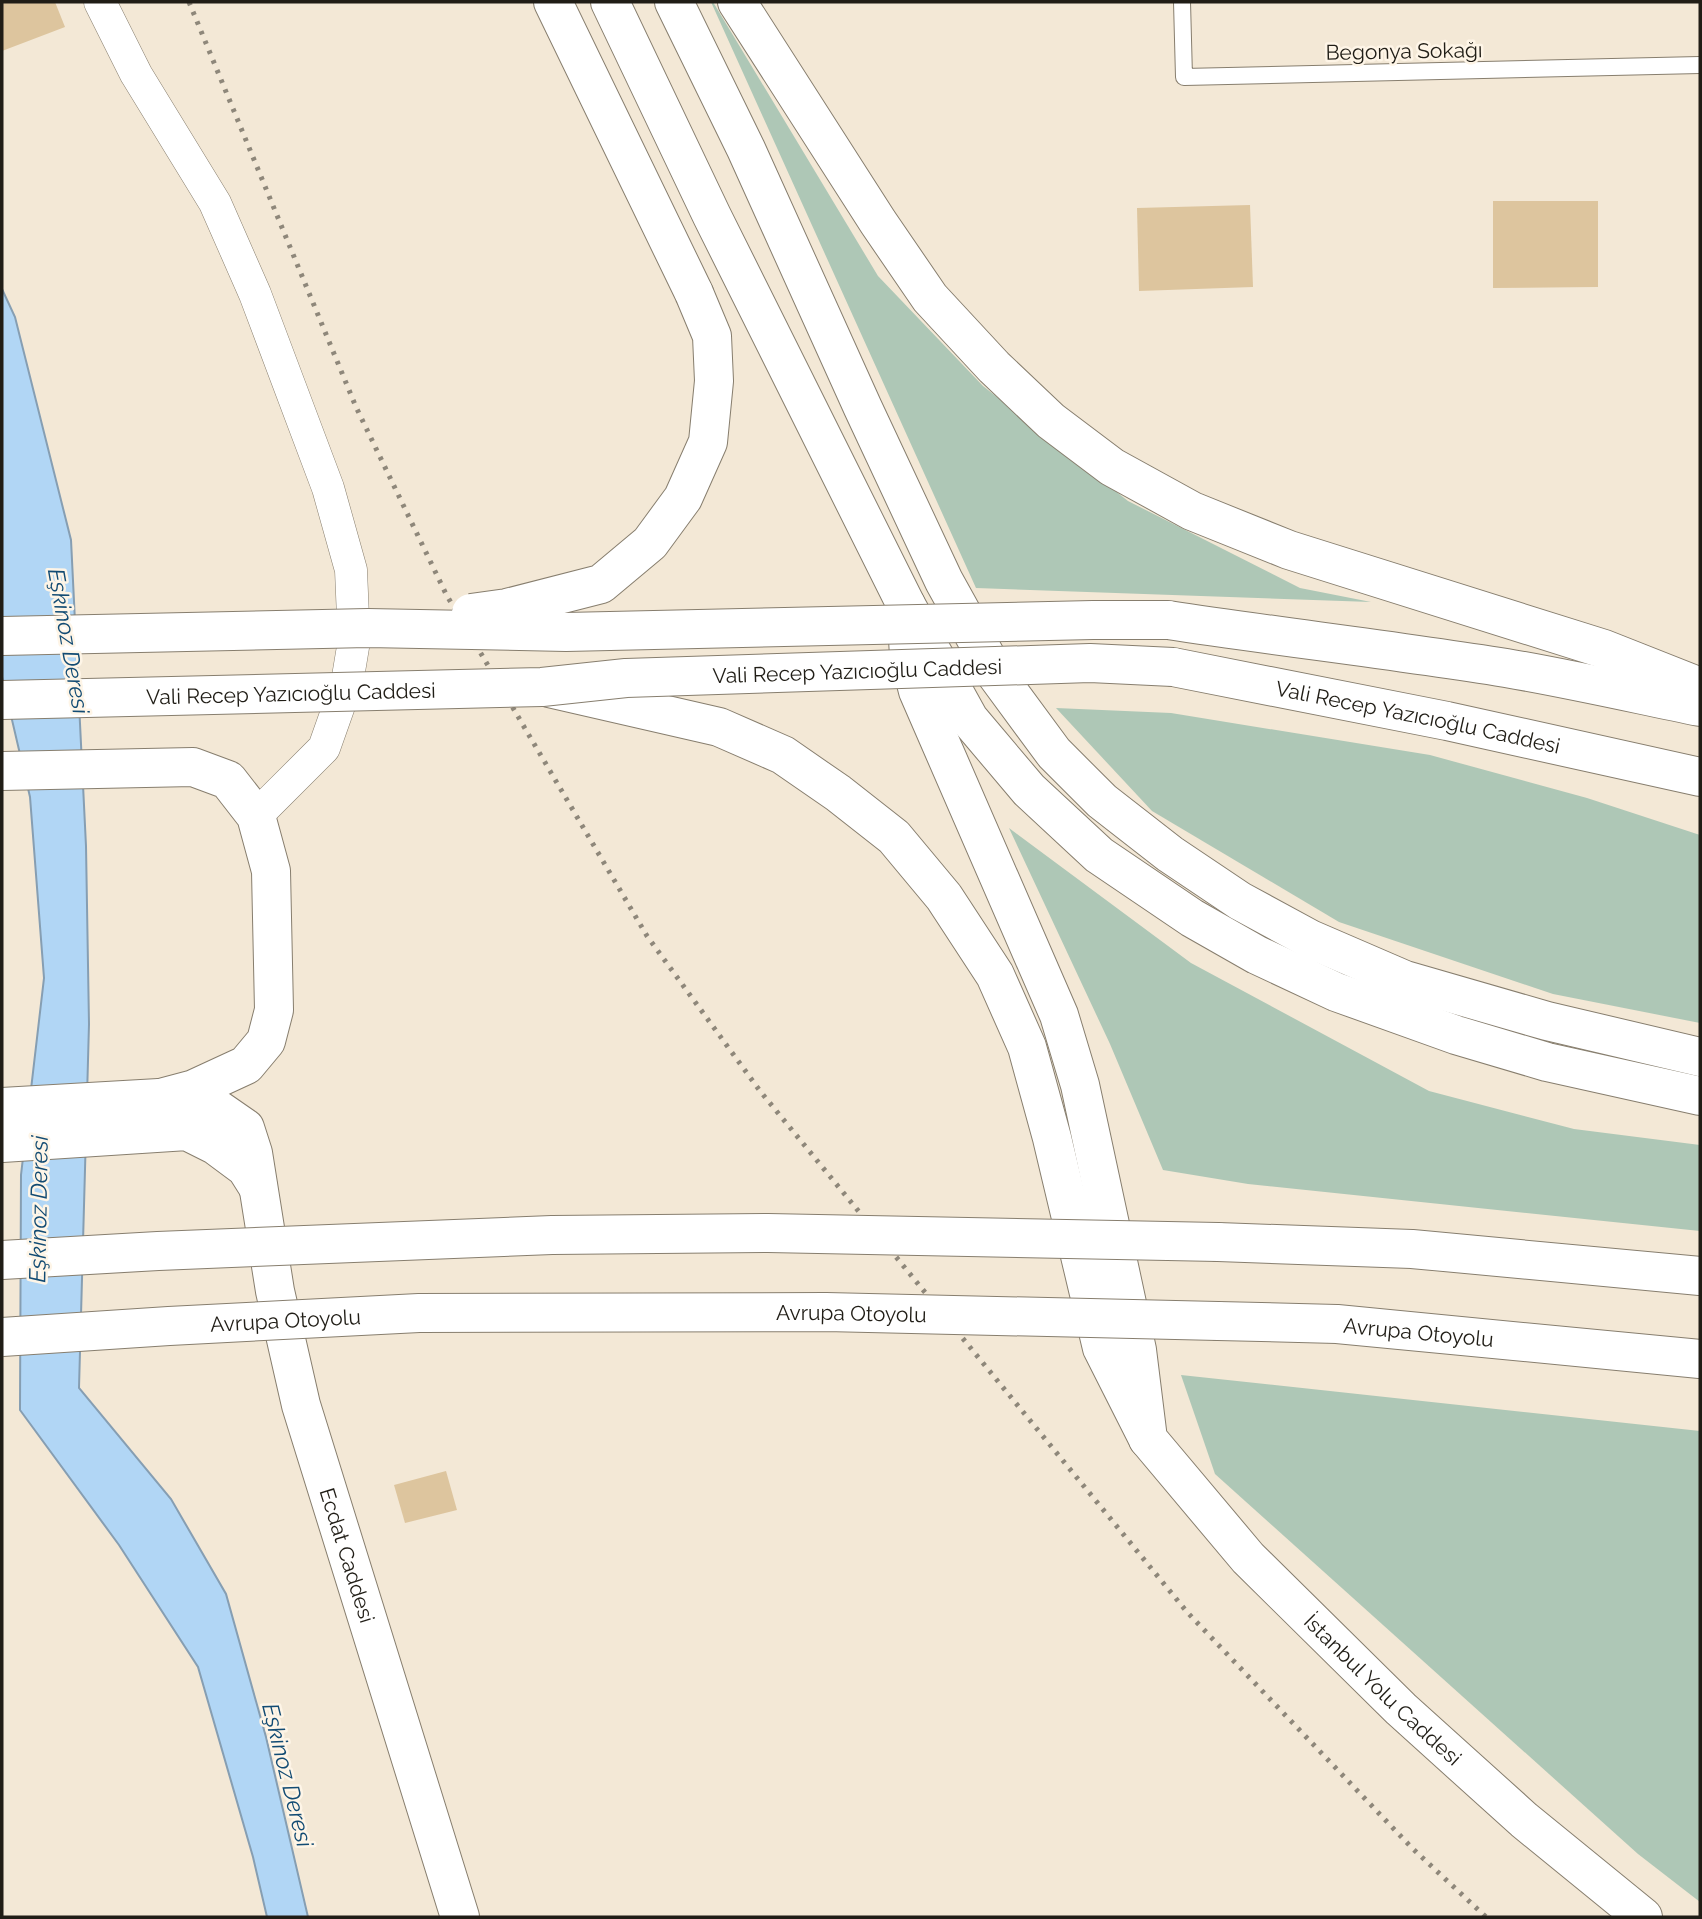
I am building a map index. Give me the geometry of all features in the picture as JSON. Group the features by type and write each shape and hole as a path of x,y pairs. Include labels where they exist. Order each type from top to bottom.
{"main road":[{"path":"368,628 506,608 601,583 650,543 683,498 708,442 714,381 712,336 694,293 553,2"},
{"path":"610,2 712,216 906,605 969,719 1029,790 1099,855 1192,918 1257,955 1336,992 1457,1035 1547,1062 1700,1096"},
{"path":"674,2 746,149 944,581 995,673 1054,753 1102,801 1170,854 1240,901 1310,939 1405,980 1547,1021 1700,1057"},
{"path":"737,2 930,298 994,367 1051,421 1112,467 1192,511 1289,550 1604,649 1700,687"},
{"path":"906,605 909,656 918,691 1059,1015 1080,1085 1134,1338 1148,1438"},
{"path":"2,636 368,628 566,632 1168,620 1510,669 1700,707"},
{"name":"Vali Recep Yazıcıoğlu Caddesi","path":"2,700 542,687 626,678 1090,663 1173,667 1461,723 1700,777"},
{"name":"İstanbul Yolu Caddesi","path":"542,687 719,727 783,755 838,793 894,837 943,897 995,975 1027,1047 1052,1138 1102,1349 1148,1438 1248,1558 1401,1709 1524,1820 1643,1917"},
{"path":"2,771 193,768 228,780 256,816 271,871 274,1010 266,1041 246,1065 137,1111"},
{"name":"Ecdat Caddesi","path":"2,1143 187,1099 219,1110 245,1128 253,1153 275,1291 301,1405 460,1917"},
{"name":"Ecdat Caddesi","path":"2,1107 137,1111"},
{"path":"2,1260 171,1250 552,1235 768,1233 1218,1242 1412,1249 1700,1276"},
{"name":"Avrupa Otoyolu","path":"2,1337 169,1325 419,1313 826,1312 1337,1324 1700,1359"}],"street":[{"path":"100,2 136,74 215,203 245,271 328,488 351,570 354,641 347,683 324,748 256,816"}],"lane":[{"name":"Begonya Sokağı","path":"1182,2 1184,77 1700,65"}],"green space":[{"path":"711,2 878,276 983,386 1128,501 1300,588 1371,602 976,588"},
{"path":"1056,708 1171,713 1430,755 1587,798 1700,835 1700,1023 1553,994 1339,922 1152,811"},
{"path":"1009,828 1191,963 1429,1091 1574,1129 1700,1145 1700,1231 1248,1184 1163,1170 1110,1044"},
{"path":"1181,1375 1700,1431 1700,1902 1638,1854 1215,1474"}],"water":[{"name":"Eşkinoz Deresi","path":"2,289 15,317 71,540 86,846 89,1024 79,1388 171,1499 226,1594 266,1737 308,1917 267,1917 253,1857 198,1667 119,1545 20,1410 21,1175 44,978 30,797 2,677"}],"building":[{"path":"2,2 55,2 65,27 2,51"},
{"path":"1493,201 1598,201 1598,287 1493,288"},
{"path":"1250,205 1253,287 1139,291 1137,208"},
{"path":"446,1471 457,1510 405,1523 394,1485"}],"railway":[{"path":"189,2 356,407 446,594 647,936 760,1091 1187,1612 1412,1848 1486,1917"}]}
